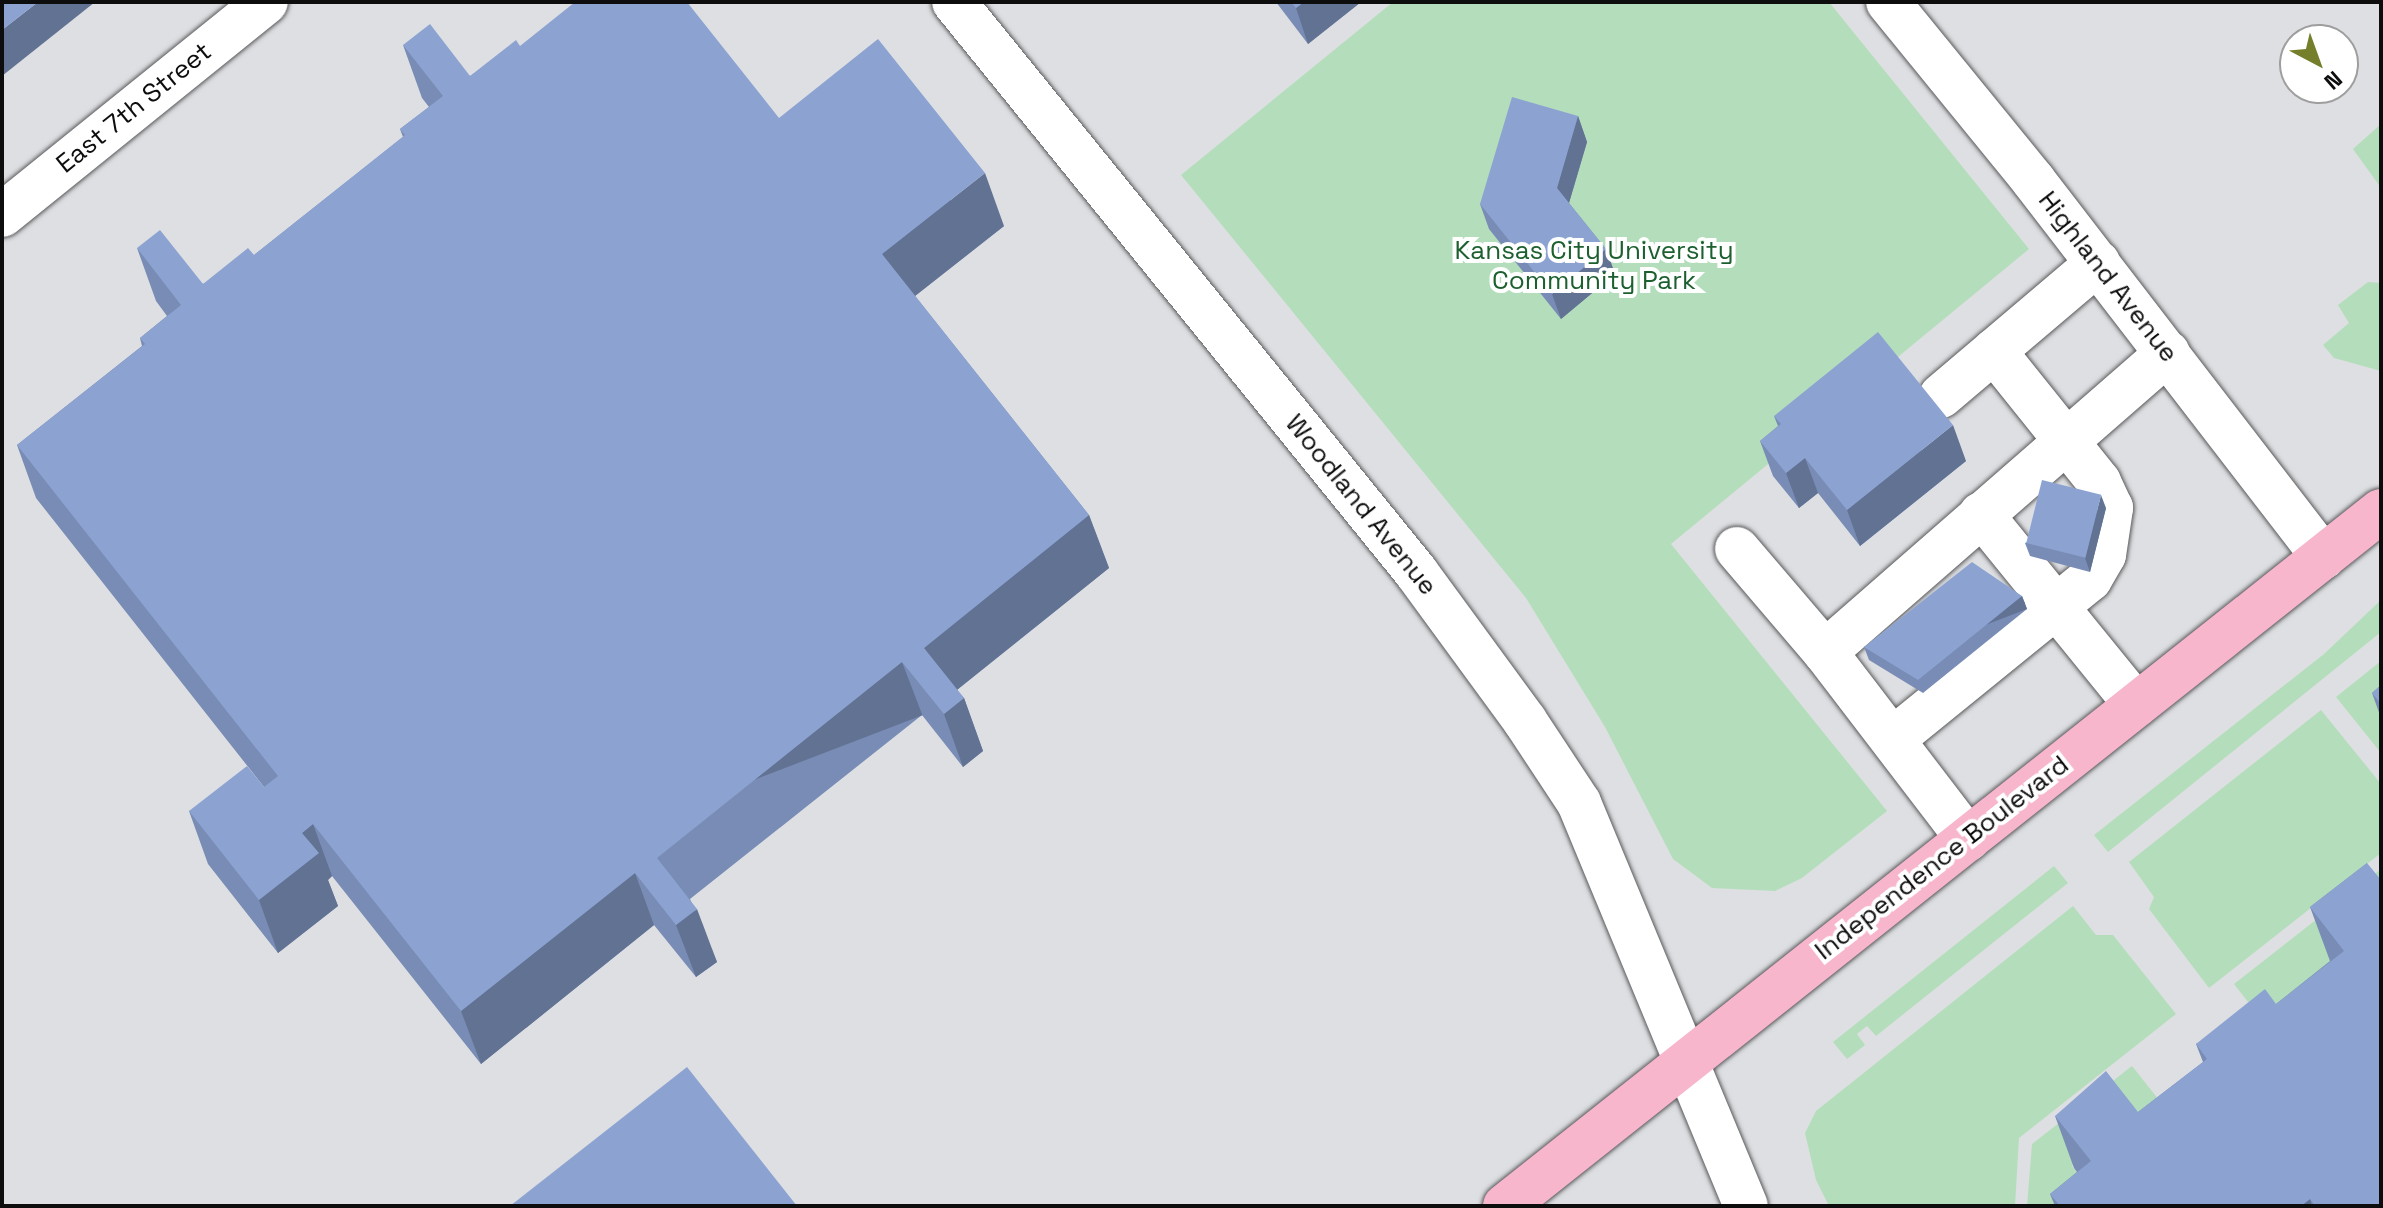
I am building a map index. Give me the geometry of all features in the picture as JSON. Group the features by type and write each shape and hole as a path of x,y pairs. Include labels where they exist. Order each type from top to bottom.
{"main road":[{"name":"Independence Boulevard","path":"1505,1206 1685,1060 2381,511"}],"street":[{"name":"East 7th Street","path":"2,215 266,2"},
{"name":"Woodland Avenue","path":"954,2 1416,572 1525,721 1579,803 1748,1204"},
{"name":"Highland Avenue","path":"1888,2 2098,263 2323,557"},
{"path":"1941,396 2098,263"},
{"path":"1893,739 1980,658 2058,606 2090,579 2104,555 2111,508 2099,482 1994,351"},
{"path":"1825,652 1918,598 1981,514 2168,353"},
{"path":"1981,514 2136,705"},
{"path":"1737,549 1825,652 1968,839"}],"green space":[{"name":"Kansas City University Community Park","path":"1393,2 1829,2 2029,249 1671,544 1887,811 1802,878 1775,891 1712,888 1673,859 1605,727 1526,598 1181,175"},
{"path":"2381,124 2381,188 2353,149"},
{"path":"2368,282 2381,283 2381,371 2334,358 2323,345 2349,323 2338,305"},
{"path":"2381,600 2381,632 2108,852 2094,835 2324,654"},
{"path":"2381,661 2381,753 2336,697"},
{"path":"2321,710 2381,784 2381,853 2209,988 2149,909 2154,897 2129,862"},
{"path":"2054,866 2068,883 1876,1036 1867,1026 1857,1034 1865,1045 1847,1059 1833,1042"},
{"path":"2381,869 2381,919 2363,1003 2281,1044 2234,984"},
{"path":"2073,906 2096,935 2113,935 2176,1014 2019,1138 2015,1206 1829,1206 1816,1180 1805,1133 1816,1111"},
{"path":"2132,1066 2190,1139 2125,1124 2072,1166 2104,1206 2027,1206 2032,1144"}],"building":[{"path":"2,2 38,2 2,30"},
{"path":"575,2 687,2 779,118 878,39 985,173 882,254 1089,515 924,648 964,698 944,714 902,662 657,858 697,909 676,925 635,873 461,1011 313,824 302,833 319,853 259,900 189,811 247,766 264,787 278,776 17,445 145,344 140,338 181,305 137,248 160,230 203,284 248,248 254,255 405,135 400,129 443,96 403,45 430,24 470,76 516,40 520,46"},
{"path":"1512,97 1578,116 1557,188 1606,249 1552,294 1480,204"},
{"path":"1878,332 1953,425 1847,510 1805,458 1786,473 1760,441 1781,424 1774,416"},
{"path":"2042,480 2101,495 2085,558 2026,543"},
{"path":"1972,562 2022,596 1918,680 1864,647"},
{"path":"2381,685 2381,704 2372,693"},
{"path":"2367,863 2381,880 2381,1206 2315,1206 2310,1199 2301,1206 2060,1206 2050,1194 2091,1161 2055,1116 2106,1071 2138,1112 2207,1059 2196,1044 2265,989 2276,1004 2344,951 2310,907"},
{"path":"687,1067 797,1206 510,1206"}]}
